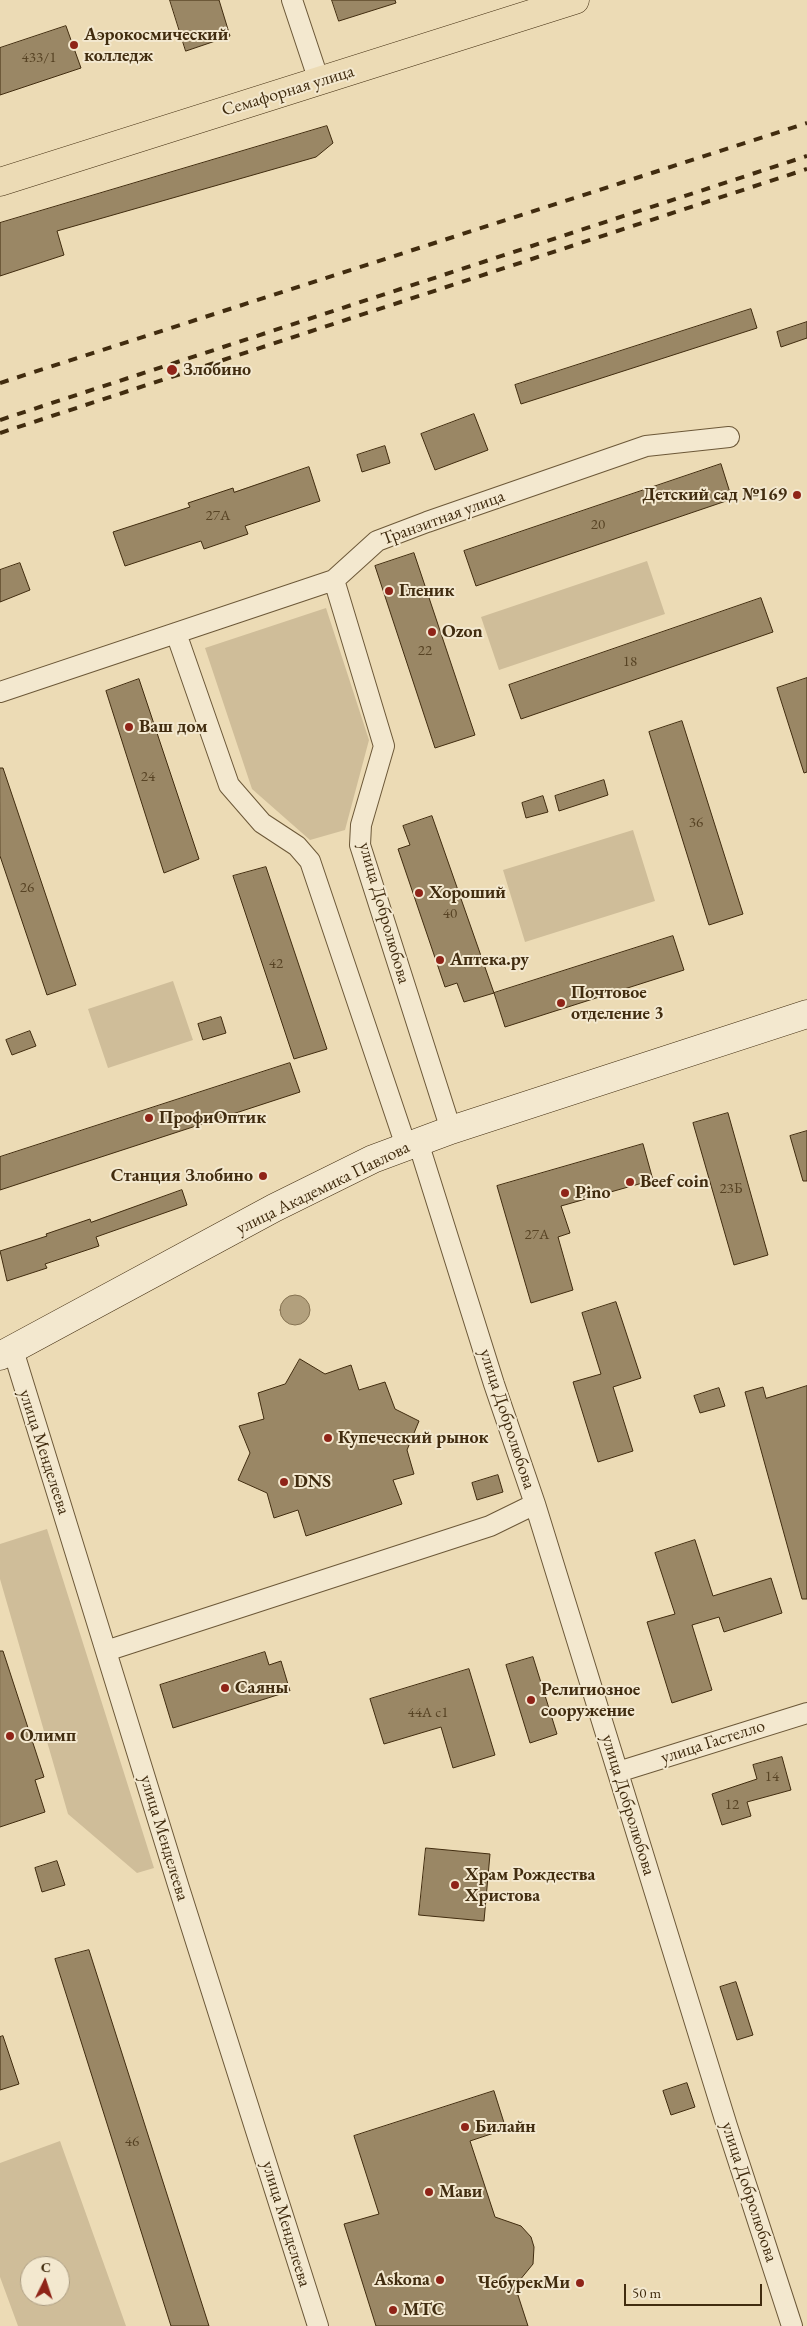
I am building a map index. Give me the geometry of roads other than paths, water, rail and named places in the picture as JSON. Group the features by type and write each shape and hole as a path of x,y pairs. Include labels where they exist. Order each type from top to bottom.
{"highway":[{"name":"Семафорная улица","path":"0,182 575,0"}],"main road":[{"name":"улица Академика Павлова","path":"6,1353 274,1208 374,1159 451,1130 807,1014"}],"street":[{"path":"292,0 320,81"},
{"name":"Транзитная улица","path":"0,692 334,580 377,540 427,522 646,446 729,437"},
{"name":"улица Добролюбова","path":"334,580 384,746 361,825 360,845 451,1130"},
{"name":"улица Добролюбова","path":"176,633 229,785 262,823 297,846 310,861 412,1144 535,1504 724,2116 792,2326"},
{"name":"улица Менделеева","path":"6,1353 106,1651 318,2326"},
{"path":"106,1651 490,1526 535,1504"},
{"name":"улица Гастелло","path":"618,1772 807,1712"}],"railway":[{"path":"0,383 807,123"},
{"path":"0,420 807,156"},
{"path":"0,433 807,169"}],"place":[{"name":"Аэрокосмический колледж","path":"74,45"},
{"name":"Злобино","path":"172,370"},
{"name":"Детский сад №169","path":"797,495"},
{"name":"Гленик","path":"389,591"},
{"name":"Ozon","path":"432,632"},
{"name":"Ваш дом","path":"129,727"},
{"name":"Хороший","path":"419,893"},
{"name":"Аптека.ру","path":"440,960"},
{"name":"Почтовое отделение 3","path":"561,1003"},
{"name":"ПрофиОптик","path":"149,1118"},
{"name":"Станция Злобино","path":"263,1176"},
{"name":"Beef coin","path":"630,1182"},
{"name":"Pino","path":"565,1193"},
{"name":"Купеческий рынок","path":"328,1438"},
{"name":"DNS","path":"284,1482"},
{"name":"Саяны","path":"225,1688"},
{"name":"Религиозное сооружение","path":"531,1700"},
{"name":"Олимп","path":"10,1736"},
{"name":"Храм Рождества Христова","path":"455,1885"},
{"name":"Билайн","path":"465,2127"},
{"name":"Мави","path":"429,2192"},
{"name":"Askona","path":"440,2280"},
{"name":"ЧебурекМи","path":"580,2283"},
{"name":"МТС","path":"393,2310"}]}
